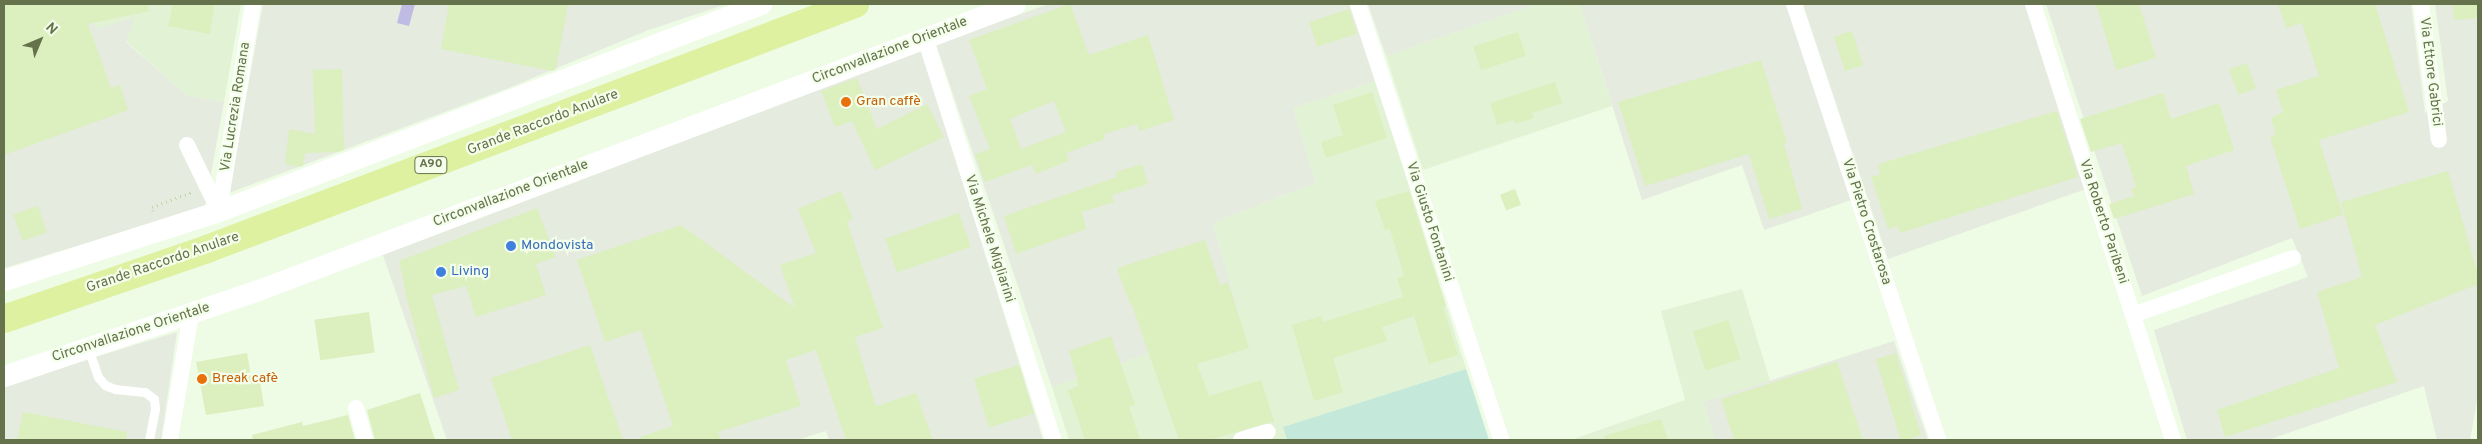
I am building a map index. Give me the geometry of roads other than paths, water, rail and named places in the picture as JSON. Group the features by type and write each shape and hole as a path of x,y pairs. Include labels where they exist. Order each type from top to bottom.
{"highway":[{"name":"Grande Raccordo Anulare","path":"4,319 208,249 855,4"}],"street":[{"name":"Via Lucrezia Romana","path":"219,211 253,4"},
{"path":"4,280 219,211 761,4"},
{"name":"Circonvallazione Orientale","path":"4,376 191,314 1015,4"},
{"name":"Via Giusto Fontanini","path":"1358,4 1501,440"},
{"name":"Via Pietro Crostarosa","path":"1794,4 1938,440"},
{"name":"Via Roberto Paribeni","path":"2033,4 2173,440"},
{"name":"Via Ettore Gabrici","path":"2421,4 2439,140"},
{"name":"Via Michele Migliarini","path":"925,38 1053,440"},
{"path":"188,145 206,187 219,211"},
{"path":"2133,315 2293,258"},
{"path":"170,440 191,314"},
{"path":"356,408 365,440"},
{"path":"1241,440 1268,432"}],"lane":[{"path":"88,348 98,377 105,385 115,390 145,392 154,399 155,409 149,440"}],"place":[{"name":"Gran caffè","path":"846,102"},
{"name":"Mondovista","path":"511,246"},
{"name":"Living","path":"441,272"},
{"name":"Break cafè","path":"202,379"}]}
